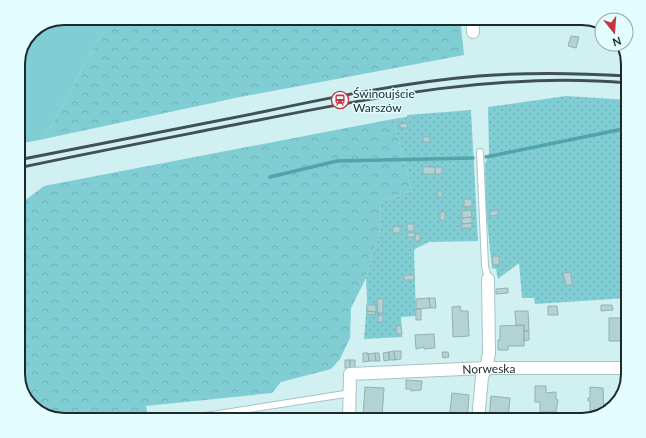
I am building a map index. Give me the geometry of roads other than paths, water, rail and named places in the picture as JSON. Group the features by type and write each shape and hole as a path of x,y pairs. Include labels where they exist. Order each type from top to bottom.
{"street":[{"path":"472,25 473,32"},
{"path":"479,413 482,377 489,353 488,280"},
{"name":"Norweska","path":"351,393 350,374 485,368 621,368"},
{"path":"350,413 351,393"}],"lane":[{"path":"480,152 485,266 488,280"},
{"path":"224,413 351,393"}],"waterway":[{"path":"486,157 621,129"},
{"path":"270,177 337,161 473,158"}],"railway":[{"path":"25,159 343,96 424,82 479,76 535,73 621,76"},
{"path":"25,167 304,111 442,88 535,81 581,80 621,83"}],"place":[{"name":"Świnoujście Warszów","path":"340,100"}]}
